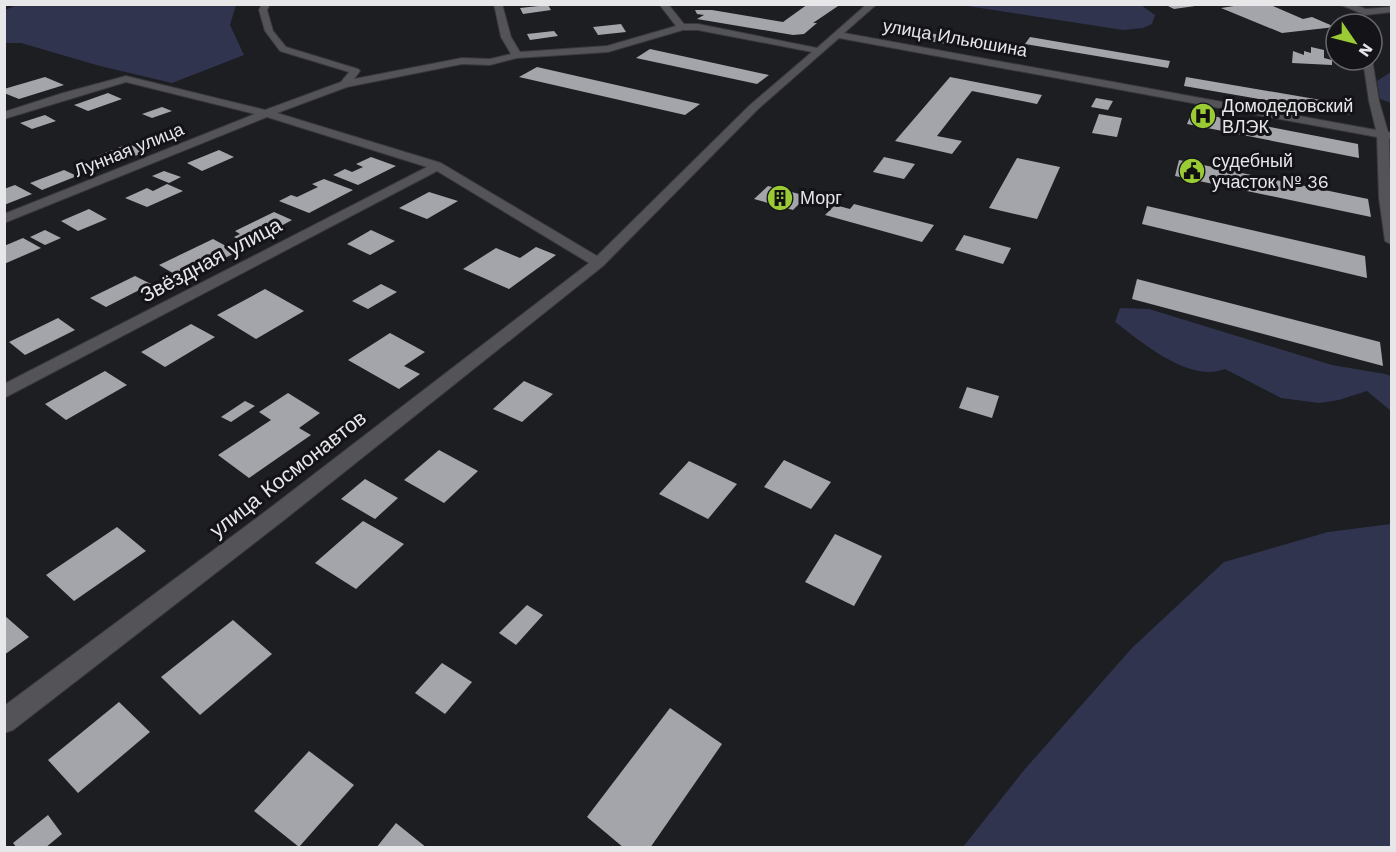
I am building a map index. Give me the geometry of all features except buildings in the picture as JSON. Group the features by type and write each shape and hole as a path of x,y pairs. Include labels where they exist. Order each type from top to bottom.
{"street":[{"path":"266,4 263,10 269,31 283,49 355,71 345,84"},
{"path":"498,4 506,37 517,55"},
{"path":"663,4 682,27 698,27 820,51"},
{"path":"4,116 67,95 126,79 267,114 437,165 598,263 727,134 873,4"},
{"path":"1343,4 1365,12 1392,9"},
{"name":"Лунная улица","path":"4,219 345,84 462,61 490,62 517,55 590,49 608,50 682,27"},
{"name":"улица Ильюшина","path":"838,35 1387,135"},
{"path":"1370,72 1374,101 1387,135 1385,198 1392,242"},
{"name":"Звёздная улица","path":"4,392 437,165"},
{"name":"улица Космонавтов","path":"4,721 277,514 598,263"}],"shaded area":[{"path":"17,5 236,5 230,25 244,55 172,83 100,66 21,43 5,43 5,10"},
{"path":"961,5 1141,5 1155,15 1152,24 1143,28 1123,30"},
{"path":"1391,72 1391,103 1380,99 1377,81"},
{"path":"1120,308 1149,309 1332,365 1391,376 1391,411 1367,391 1339,400 1319,403 1281,398 1225,369 1211,372 1197,371 1182,366 1153,350 1115,322"},
{"path":"1391,524 1391,847 963,847 1025,769 1132,648 1224,562 1328,532"}],"place":[{"name":"Домодедовский ВЛЭК","path":"1203,116"},
{"name":"судебный участок № 36","path":"1192,171"},
{"name":"Морг","path":"780,198"}]}
